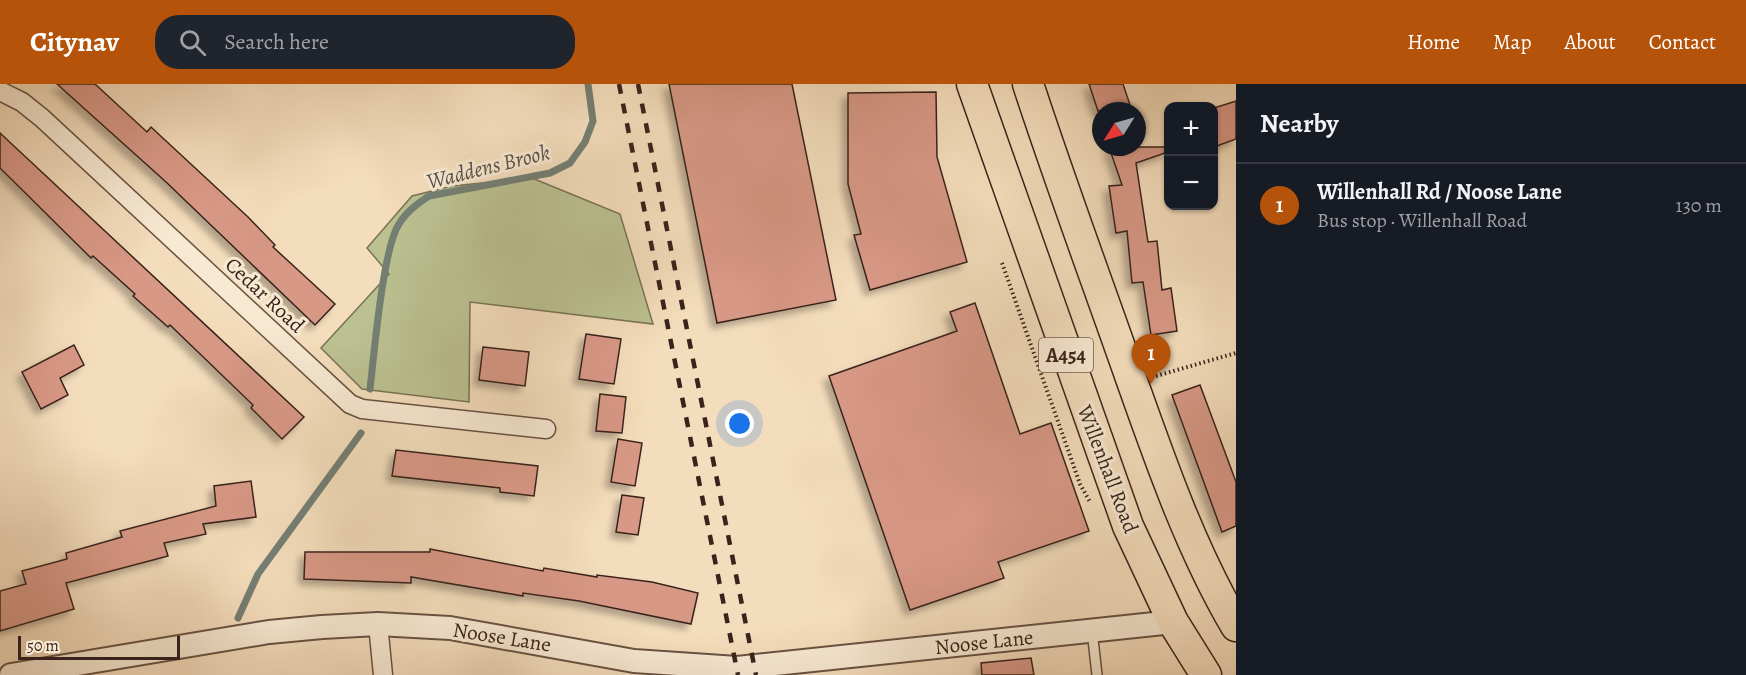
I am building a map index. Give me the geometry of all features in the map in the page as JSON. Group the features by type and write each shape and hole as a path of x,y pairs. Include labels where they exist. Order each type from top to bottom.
{"highway":[{"name":"Willenhall Road","path":"972,84 1128,526 1173,622 1206,675"},
{"name":"A454","path":"1028,84 1074,223 1157,454 1189,529 1236,626"}],"street":[{"name":"Cedar Road","path":"0,91 22,102 42,118 350,404 362,409 546,429"},
{"name":"Noose Lane","path":"11,675 269,632 378,624 450,628 493,634 634,661 737,668 1173,622"},
{"path":"378,624 383,675"}],"lane":[{"path":"1092,630 1097,675"}],"path":[{"path":"1002,263 1046,385"}],"green space":[{"path":"532,178 620,214 653,324 470,302 469,402 362,389 321,348 389,274 367,248 412,196 452,186"}],"building":[{"path":"57,84 95,84 147,132 151,127 248,217 275,245 273,247 335,304 315,325 166,182"},
{"path":"669,84 792,84 836,300 717,323"},
{"path":"1089,84 1123,84 1129,102 1095,102"},
{"path":"936,92 937,157 967,262 870,290 854,235 861,234 848,184 848,93"},
{"path":"1236,101 1236,139 1218,146 1218,107"},
{"path":"0,133 304,417 282,439 251,408 253,405 170,325 168,327 133,296 135,294 93,256 91,258 0,168"},
{"path":"1146,147 1164,147 1164,153 1136,163 1148,242 1157,241 1162,290 1171,288 1177,331 1151,335 1143,282 1132,283 1127,231 1116,233 1109,186 1122,185 1112,156 1146,156"},
{"path":"975,303 1020,434 1051,423 1089,531 998,562 1004,578 910,610 829,376 957,331 950,312"},
{"path":"586,334 621,339 614,384 579,379"},
{"path":"74,345 84,365 60,378 68,395 41,409 22,372"},
{"path":"483,347 529,352 525,386 479,380"},
{"path":"1200,385 1236,482 1236,526 1222,532 1172,395"},
{"path":"600,394 626,397 622,433 596,431"},
{"path":"618,439 642,443 635,486 611,482"},
{"path":"396,450 538,466 534,496 500,492 500,488 392,476"},
{"path":"251,481 256,517 203,524 206,534 164,543 168,556 66,583 74,609 0,631 0,591 26,584 22,571 67,559 66,553 122,537 120,531 216,506 214,486"},
{"path":"622,495 644,498 638,535 616,532"},
{"path":"430,549 543,571 544,568 597,577 597,575 652,582 698,593 691,624 579,601 523,593 523,596 411,577 411,583 304,579 305,552 430,552"},
{"path":"1031,658 1034,675 982,675 981,663"}],"waterway":[{"name":"Waddens Brook","path":"370,389 388,255 399,224 412,208 429,196 550,173 570,163 585,142 593,121 588,84"},
{"name":"Waddens Brook","path":"238,618 258,574 361,433"}],"railway":[{"path":"619,84 738,675"},
{"path":"638,84 756,675"}],"place":[{"name":"Willenhall Rd / Noose Lane","path":"1151,384"}]}
